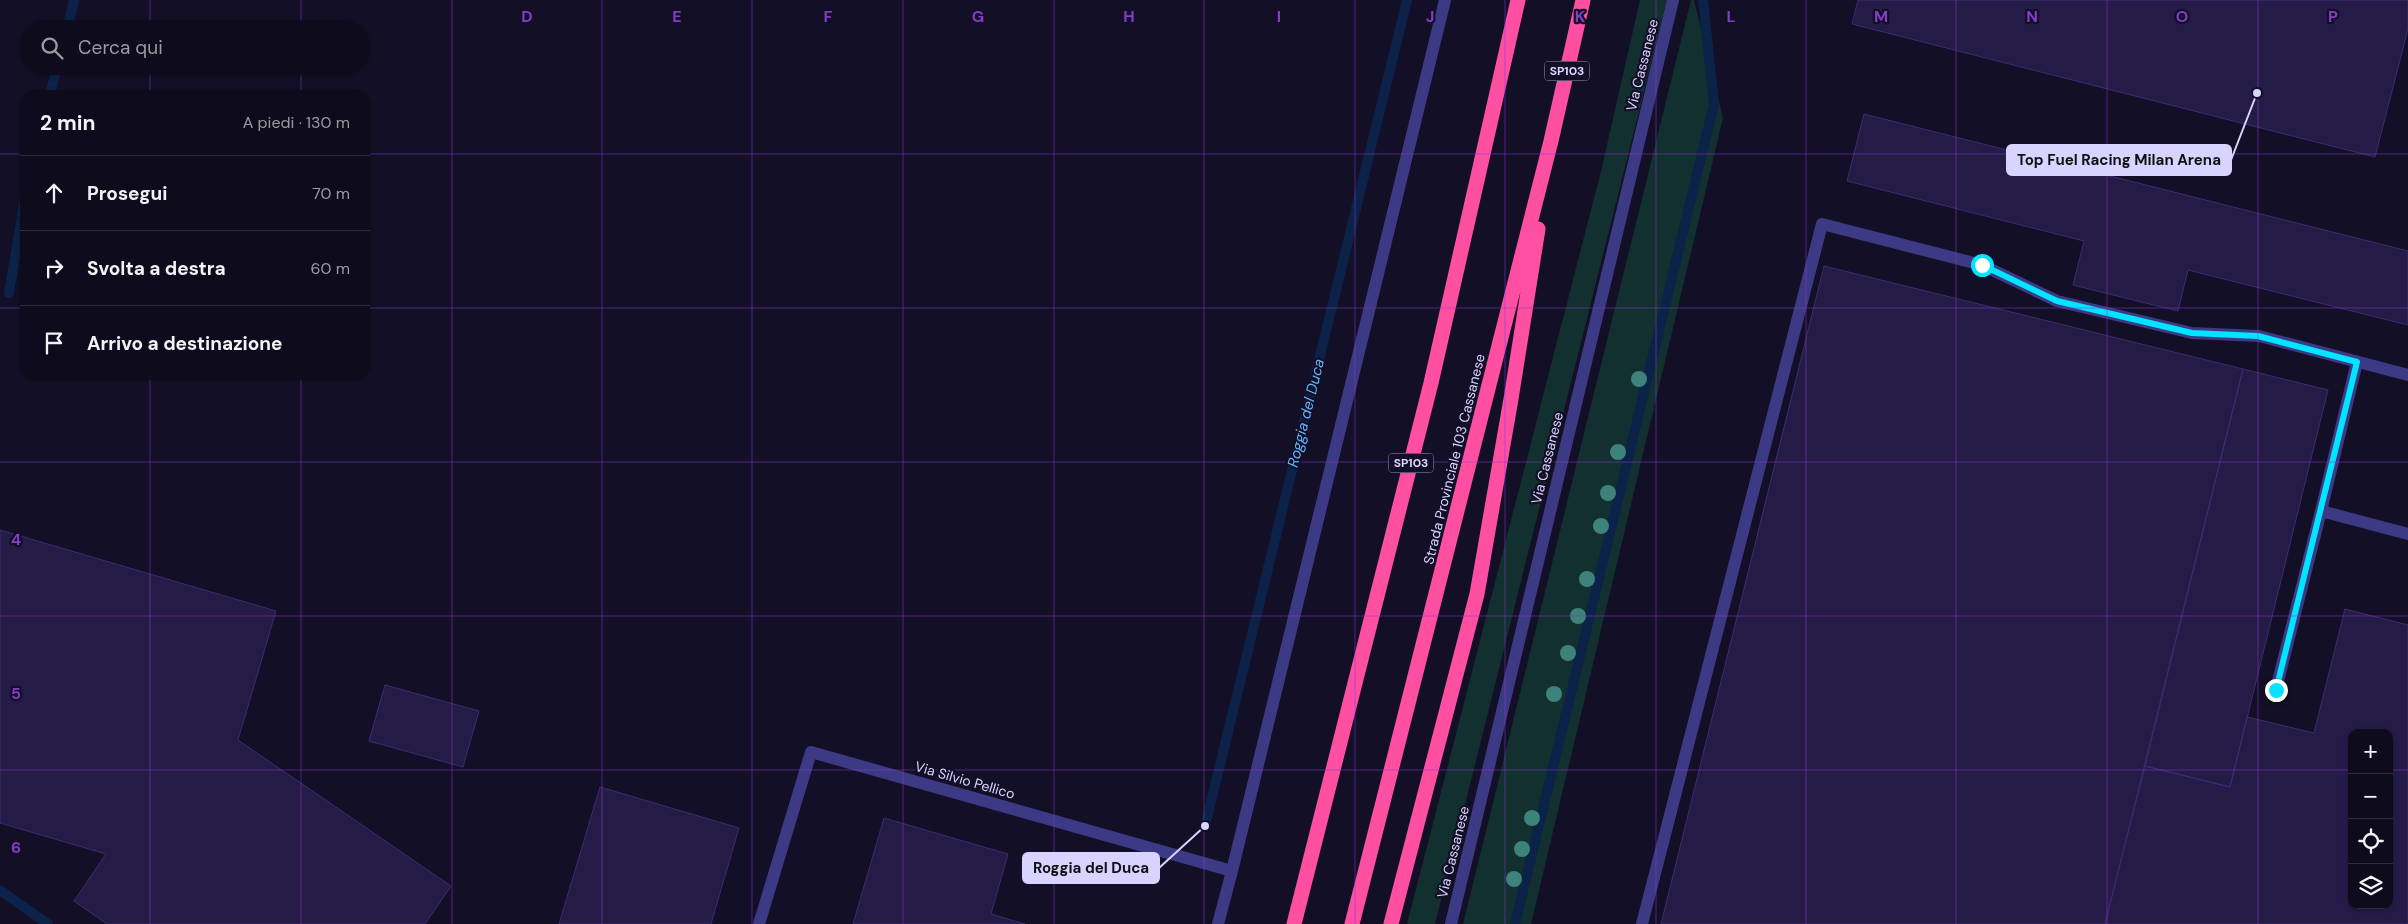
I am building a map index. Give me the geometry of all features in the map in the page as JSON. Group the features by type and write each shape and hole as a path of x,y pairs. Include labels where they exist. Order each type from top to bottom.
{"highway":[{"name":"SP103","path":"1294,924 1431,383 1518,0"},
{"name":"Strada Provinciale 103 Cassanese","path":"1352,924 1551,142 1582,0"},
{"name":"SP103","path":"1391,924 1477,594 1511,399 1551,142"}],"street":[{"path":"1218,924 1445,0"},
{"name":"Via Cassanese","path":"1451,924 1673,0"},
{"path":"1642,924 1822,224 1982,265 2057,301 2192,333 2258,336 2408,375"},
{"path":"2276,690 2357,362"},
{"path":"2321,511 2408,534"},
{"name":"Via Silvio Pellico","path":"758,924 811,752 1232,871"}],"green space":[{"path":"1640,0 1667,0 1435,924 1407,924 1601,171"},
{"path":"1691,0 1694,0 1723,118 1531,924 1463,924"}],"building":[{"path":"1858,0 2408,0 2408,29 2375,157 1852,24"},
{"path":"1864,114 2408,251 2408,325 2188,270 2178,311 2073,285 2084,241 1847,181"},
{"path":"1824,266 2243,369 2105,924 1661,924"},
{"path":"2243,369 2328,390 2230,787 2145,766"},
{"path":"0,530 276,611 238,740 451,886 425,924 107,924 74,901 106,854 0,823"},
{"path":"2345,609 2408,625 2408,924 2105,924 2145,766 2230,787 2247,717 2314,733"},
{"path":"385,685 479,711 463,767 369,741"},
{"path":"600,787 739,828 711,924 559,924"},
{"path":"884,818 1008,854 991,914 1025,924 853,924"}],"waterway":[{"path":"69,20 74,0"},
{"name":"Roggia del Duca","path":"1205,826 1407,0"},
{"path":"1515,924 1714,104 1703,0"},
{"path":"51,90 55,75"},
{"path":"9,293 20,228"},
{"path":"0,890 48,924"}],"place":[{"name":"Top Fuel Racing Milan Arena","path":"2257,93"},
{"name":"Roggia del Duca","path":"1205,826"}],"route":[{"path":"1982,265 2057,301 2192,333 2258,336 2357,362 2276,690"}]}
